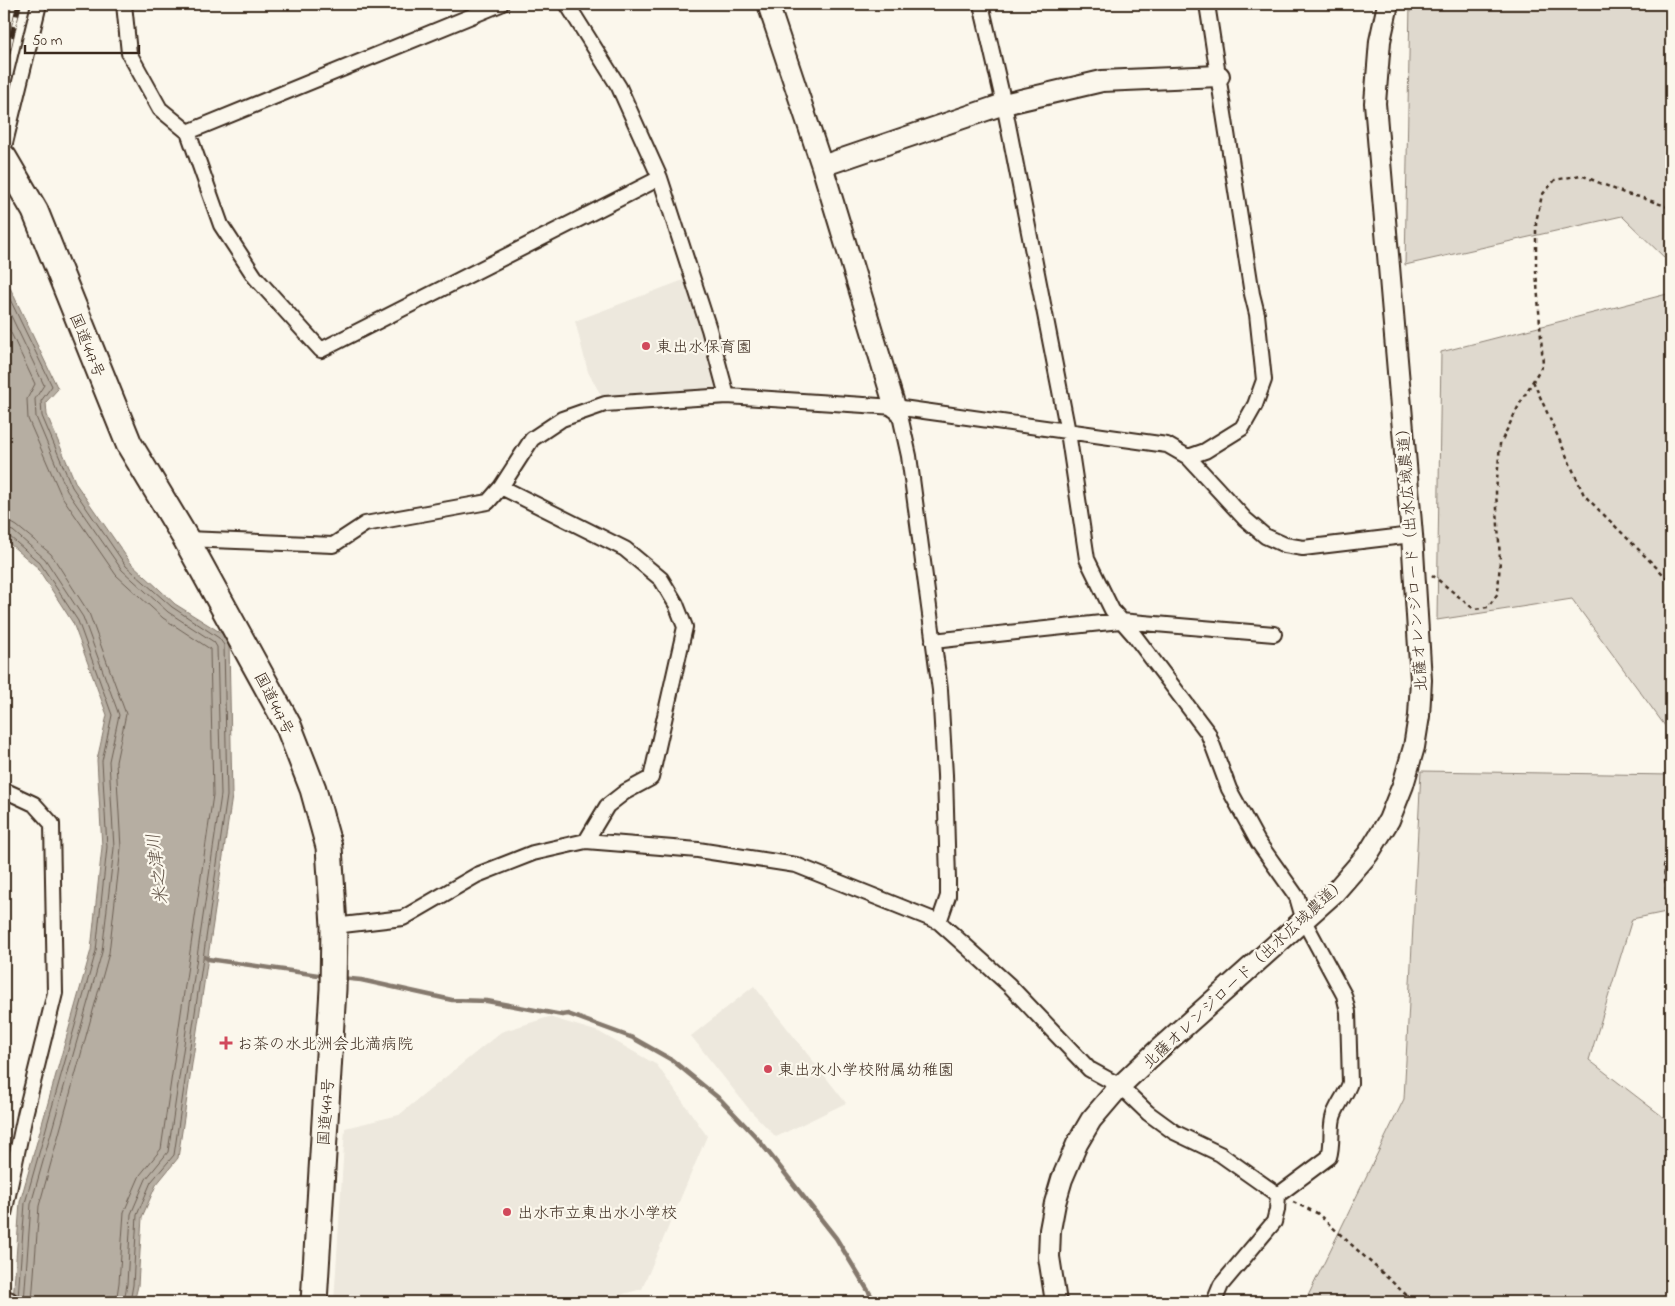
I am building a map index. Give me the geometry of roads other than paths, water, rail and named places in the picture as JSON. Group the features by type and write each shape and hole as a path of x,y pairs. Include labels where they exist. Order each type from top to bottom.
{"highway":[{"name":"国道447号","path":"4,158 35,211 128,444 186,539 288,725 313,790 329,847 334,926 334,965 314,1302"}],"street":[{"path":"4,147 39,4"},
{"path":"124,4 129,53 160,109 188,132 221,226 255,277 322,350 660,178"},
{"path":"188,132 501,4"},
{"path":"567,4 619,87 660,178 709,329 727,396"},
{"path":"768,4 822,166 895,407 901,420 909,456 940,690 946,775 948,896 939,922"},
{"path":"981,4 1004,104 1068,432 1087,559 1112,610 1134,635 1208,733 1229,788 1258,842 1297,897 1304,921 1344,995 1348,1012 1350,1083 1347,1094 1333,1117 1332,1150 1329,1157 1278,1195 1274,1222 1222,1285 1214,1302"},
{"path":"1188,457 1206,451 1242,428 1255,405 1264,380 1257,314 1237,201 1208,4"},
{"name":"北薩オレンジロード（出水広域農道）","path":"1056,1302 1050,1257 1050,1230 1062,1179 1077,1144 1091,1120 1120,1086 1335,892 1368,854 1389,820 1403,785 1414,747 1419,716 1421,680 1412,534 1375,103 1380,41 1388,4"},
{"path":"822,166 1004,104 1102,81 1219,76"},
{"path":"186,539 333,545 365,524 488,502 501,487 532,439 562,419 605,404 727,396 895,407 1167,445 1188,457 1245,519 1264,536 1285,545 1303,548 1412,534"},
{"path":"501,487 625,549 660,579 676,604 685,627 651,778 625,792 607,806 586,841"},
{"path":"933,640 1120,621 1274,634"},
{"path":"4,790 34,804 52,824 55,993 25,1115 4,1214"},
{"path":"334,926 403,918 477,876 532,853 586,841 698,850 796,865 939,922 1009,985 1089,1069 1120,1086 1148,1113 1174,1132 1220,1154 1278,1195"}],"water":[{"name":"米之津川","path":"4,275 58,389 46,402 47,415 76,484 130,562 175,604 223,634 229,643 232,796 178,1158 156,1185 142,1217 138,1286 134,1302 13,1302 20,1202 91,950 102,847 97,760 107,715 73,623 37,567 4,539"}],"waterway":[{"path":"205,957 208,959 325,976"},
{"path":"340,978 361,980 452,1000 487,1001 562,1015 568,1014 633,1038 672,1060 721,1100 757,1138 836,1238 875,1302"}],"railway":[{"path":"4,26 9,4"},
{"path":"4,69 19,4"}],"place":[{"name":"東出水保育園","path":"646,346"},
{"name":"お茶の水北洲会北満病院","path":"226,1043"},
{"name":"東出水小学校附属幼稚園","path":"768,1069"},
{"name":"出水市立東出水小学校","path":"507,1212"}]}
